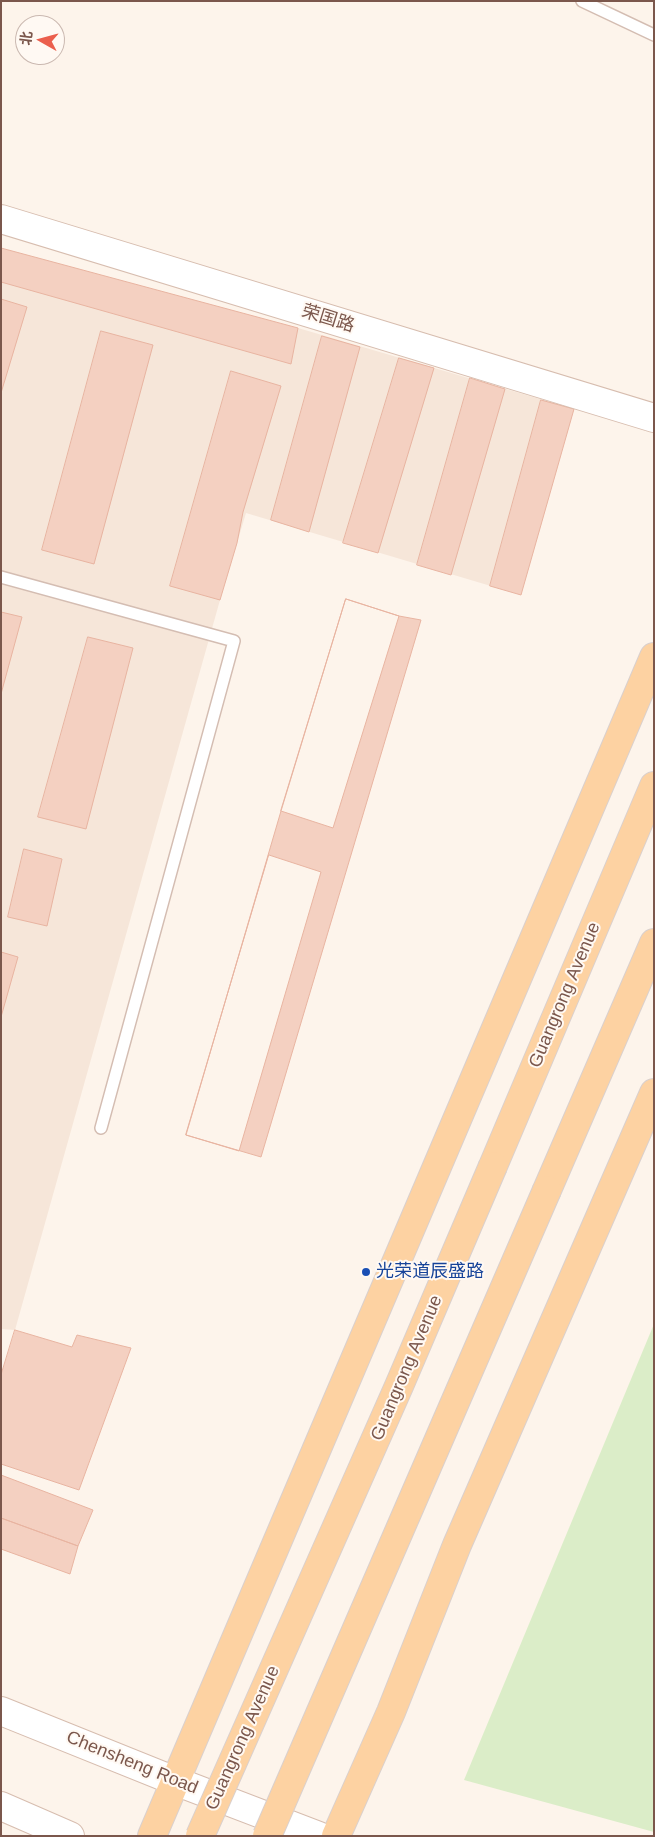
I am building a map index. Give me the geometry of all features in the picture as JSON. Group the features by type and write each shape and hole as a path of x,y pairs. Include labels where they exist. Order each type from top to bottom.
{"main road":[{"path":"152,1836 654,657"},
{"name":"Guangrong Avenue","path":"200,1836 395,1395 654,786"},
{"path":"267,1836 654,943"},
{"path":"336,1836 391,1712 461,1536 654,1093"}],"street":[{"name":"荣国路","path":"1,219 654,418"},
{"name":"Chensheng Road","path":"1,1711 319,1836"},
{"path":"1,1806 70,1836"}],"lane":[{"path":"582,1 654,35"},
{"path":"1,577 234,641 101,1128"}],"shaded area":[{"path":"1,282 298,328 574,409 521,595 246,513 15,1330 1,1329"}],"green space":[{"path":"654,1324 654,1832 464,1780"}],"building":[{"path":"1,248 298,328 291,364 1,282"},
{"path":"1,299 27,307 1,393"},
{"path":"101,331 153,345 94,564 42,550"},
{"path":"322,336 360,347 309,532 271,520"},
{"path":"399,358 434,368 378,553 343,543"},
{"path":"231,371 281,386 243,512 237,543 220,600 170,586"},
{"path":"470,378 505,389 451,575 417,565"},
{"path":"541,400 574,409 521,595 490,586"},
{"path":"346,599 399,616 421,620 261,1157 186,1135 281,811"},
{"path":"346,599 399,616 333,828 281,811"},
{"path":"1,612 22,617 1,694"},
{"path":"88,637 133,648 86,829 38,817"},
{"path":"24,849 62,859 47,926 8,917"},
{"path":"269,855 321,872 239,1151 186,1135"},
{"path":"1,952 18,957 1,1017"},
{"path":"15,1330 72,1347 77,1335 131,1348 79,1490 1,1464 1,1375"},
{"path":"1,1475 93,1510 78,1546 1,1518"},
{"path":"1,1518 78,1546 70,1574 1,1549"}],"place":[{"name":"光荣道辰盛路","path":"366,1272"}]}
